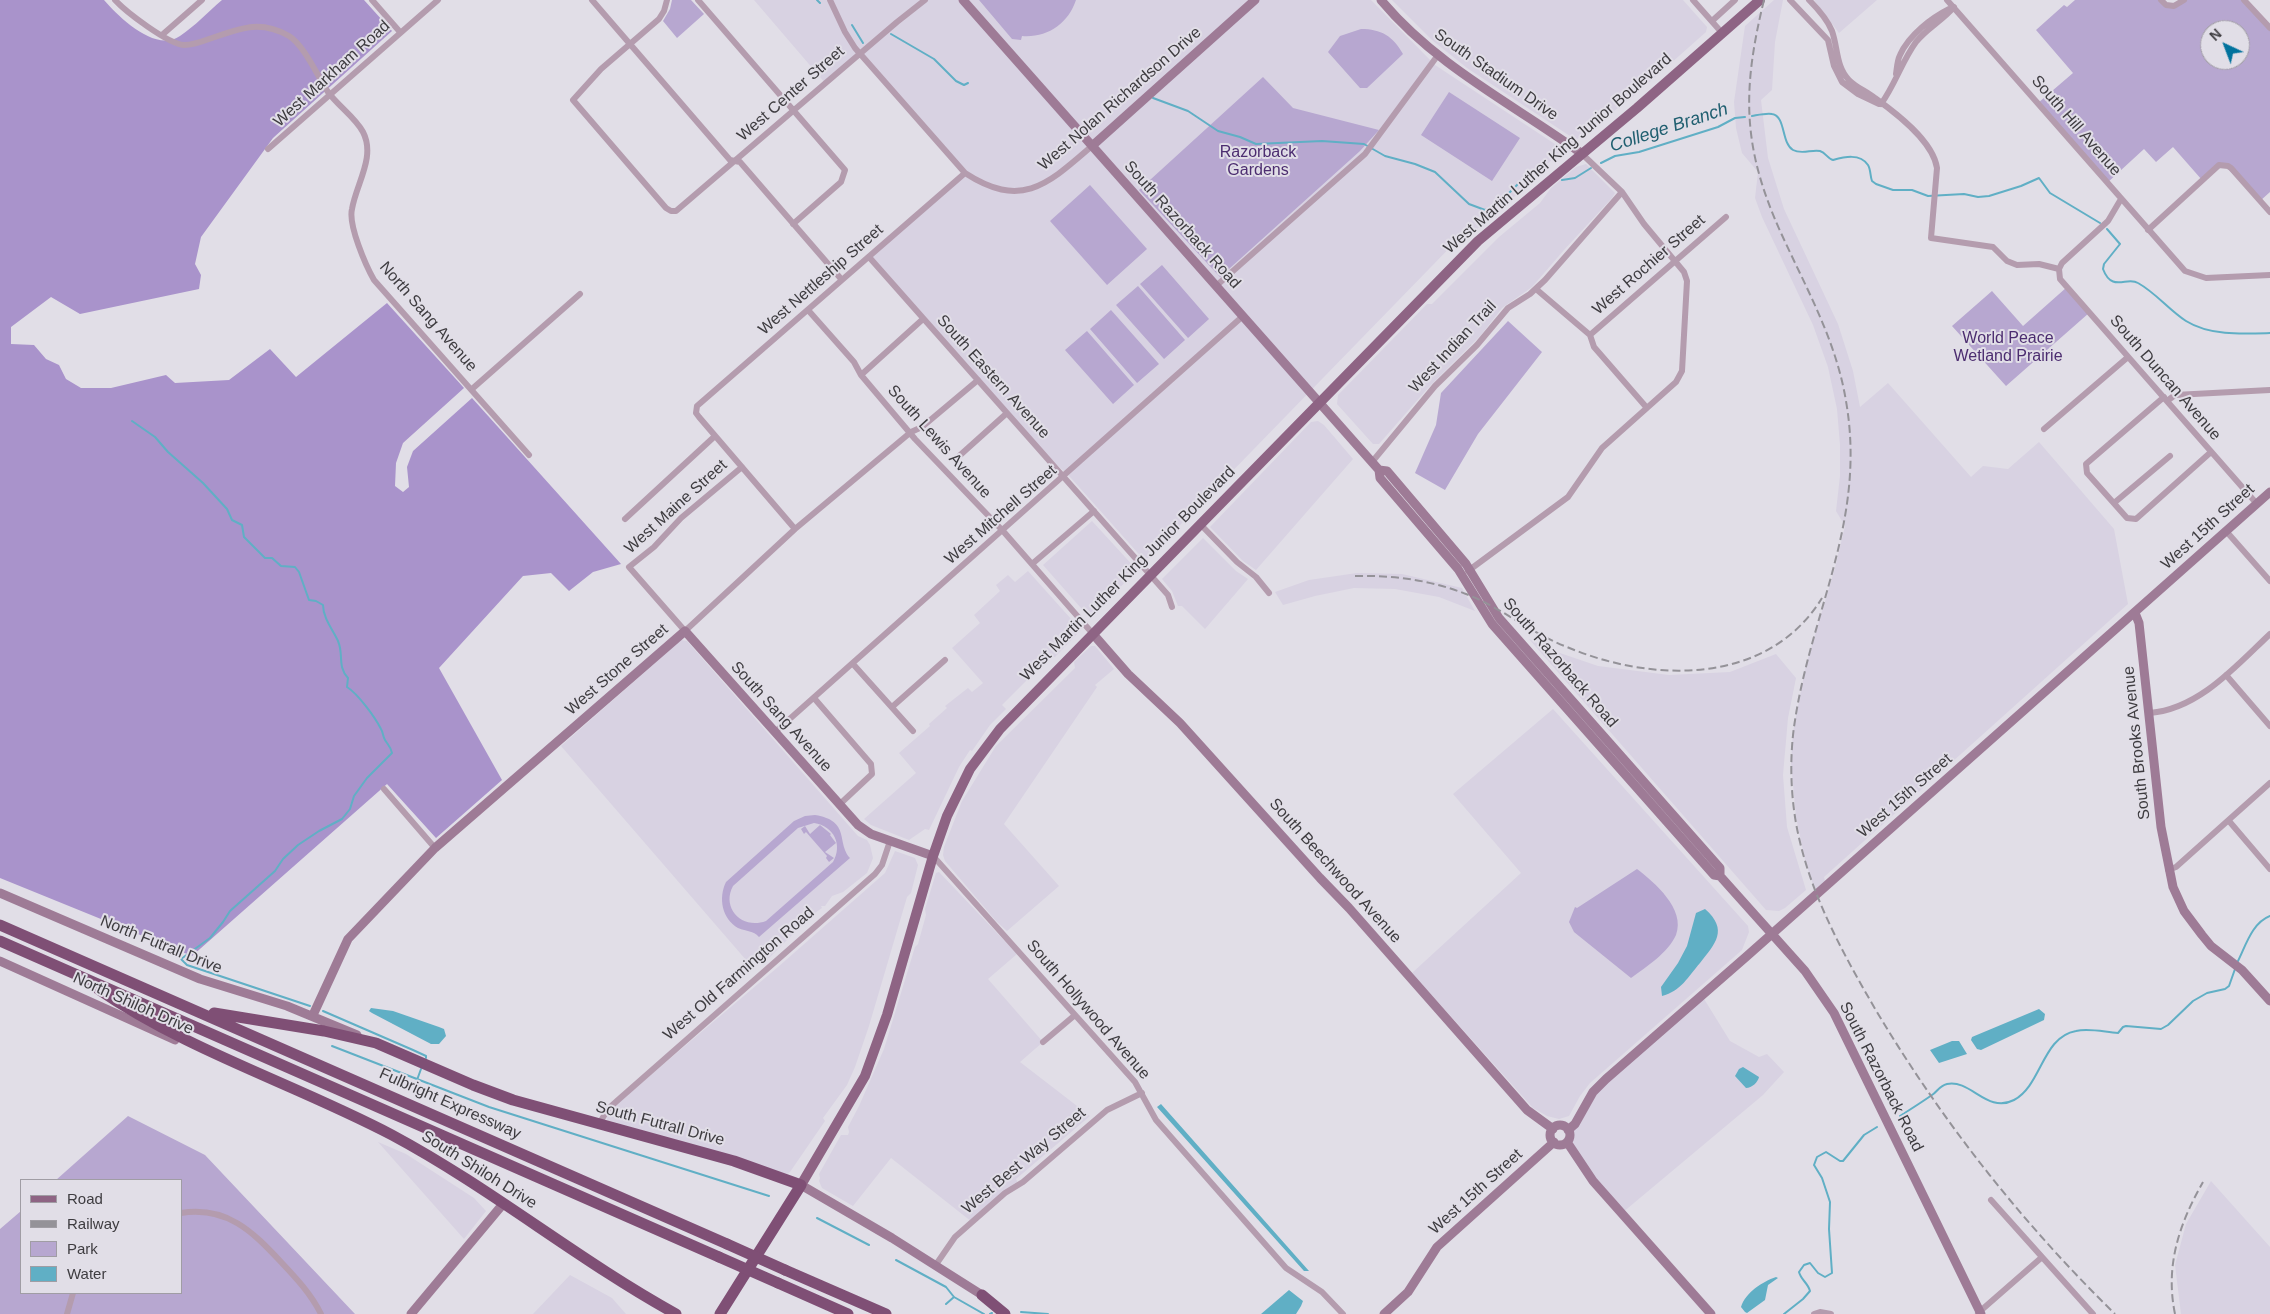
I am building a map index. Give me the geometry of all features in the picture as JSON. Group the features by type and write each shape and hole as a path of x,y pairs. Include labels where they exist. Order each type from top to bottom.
{"highway":[{"name":"Fulbright Expressway","path":"0,924 886,1314"},
{"name":"Fulbright Expressway","path":"0,941 848,1314"},
{"name":"South Shiloh Drive","path":"75,974 125,1008 254,1073 392,1136 676,1314"},
{"path":"191,1008 250,1020 324,1031 376,1043"},
{"name":"South Futrall Drive","path":"376,1043 505,1097 734,1161 801,1185"},
{"name":"West Martin Luther King Junior Boulevard","path":"720,1314 801,1185"},
{"path":"982,1294 1005,1314"}],"main road":[{"name":"West Martin Luther King Junior Boulevard","path":"801,1185 851,1101 876,1050 933,856 947,816 961,787 986,746 1028,698 1478,241 1723,34 1758,1"}],"street":[{"name":"North Sang Avenue","path":"115,0 128,12 162,34 172,43 184,45 197,43 246,26 266,27 290,37 303,52 330,94 362,132 366,143 366,165 351,210 353,223 367,268 374,280 472,389"},
{"path":"162,34 202,0"},
{"path":"372,0 400,32"},
{"name":"West Markham Road","path":"268,149 438,0"},
{"path":"592,0 730,160 740,162 842,280"},
{"path":"630,44 662,15 667,0"},
{"path":"698,0 842,166 845,174 841,182 793,224"},
{"name":"West Nolan Richardson Drive","path":"830,0 845,32 860,53 966,173 989,187 1002,190 1029,190 1056,177 1255,0"},
{"name":"West Center Street","path":"630,44 574,97 574,103 666,208 676,211 860,53 925,0"},
{"name":"South Razorback Road","path":"963,0 1379,470 1387,472 1466,572 1495,613 1720,868 1720,876 1815,984 1834,1013 1979,1313"},
{"name":"South Stadium Drive","path":"1382,0 1438,55 1582,153 1622,192 1644,224 1676,261 1684,272 1687,281 1682,371 1676,382 1602,448 1568,497 1466,572"},
{"path":"1693,0 1723,34"},
{"path":"1712,21 1735,0"},
{"path":"1790,0 1828,40 1834,66 1842,82 1858,94 1881,104"},
{"path":"1810,0 1828,21 1837,47 1838,59 1845,76 1856,86 1876,98 1913,129 1935,158 1931,238 1992,247 2007,261 2017,265 2039,264 2059,269"},
{"name":"South Hill Avenue","path":"1947,0 2121,199 2108,221 2062,263 2059,269"},
{"path":"2161,0 2170,6 2178,5 2184,0"},
{"path":"2244,0 2270,28"},
{"path":"1881,104 1916,42 1945,18 1954,7"},
{"path":"1216,286 1366,152 1438,55"},
{"path":"2148,230 2214,168 2224,165 2231,168 2270,212"},
{"name":"West Nettleship Street","path":"715,436 699,417 696,410 700,403 966,173"},
{"name":"West Indian Trail","path":"1372,462 1432,389 1479,342 1508,308 1536,289 1622,192"},
{"path":"2121,199 2180,265 2192,274 2206,278 2270,275"},
{"name":"West Rochier Street","path":"1590,335 1726,217"},
{"name":"South Eastern Avenue","path":"869,257 1168,595 1172,607"},
{"name":"South Duncan Avenue","path":"2059,269 2060,279 2257,504"},
{"path":"1536,289 1590,335 1594,347 1647,408"},
{"path":"529,455 472,389 580,294"},
{"name":"South Lewis Avenue","path":"808,310 854,362 861,374 911,432 1003,531 1093,634"},
{"name":"West Mitchell Street","path":"775,732 1064,478 1243,316"},
{"path":"861,374 923,319"},
{"path":"2044,429 2128,357"},
{"name":"West Stone Street","path":"313,1015 348,940 435,848 685,631 795,528 911,432 922,428 978,380"},
{"path":"2212,452 2136,519 2127,518 2087,473 2086,464 2165,399 2175,395 2270,390"},
{"path":"958,457 1007,413"},
{"path":"625,519 715,436 795,528"},
{"path":"2114,503 2170,456"},
{"name":"West Maine Street","path":"629,567 654,546 682,518 742,467"},
{"name":"West 15th Street","path":"1568,1130 1575,1124 1592,1092 1606,1079 2270,492"},
{"path":"1032,564 1094,511"},
{"path":"1200,524 1237,562 1256,577 1269,593"},
{"path":"2226,531 2270,581"},
{"name":"South Sang Avenue","path":"629,567 863,829 933,856"},
{"name":"South Brooks Avenue","path":"2135,613 2139,623 2161,827 2168,870 2178,900 2193,925 2211,946 2242,970 2270,1000"},
{"name":"South Beechwood Avenue","path":"1093,634 1128,674 1180,723 1349,908 1527,1110 1552,1129"},
{"path":"2150,714 2178,708 2226,675 2270,634"},
{"path":"892,707 945,660"},
{"path":"853,664 913,731"},
{"path":"2226,675 2270,726"},
{"path":"814,698 871,764 873,769 872,774 840,804"},
{"path":"2168,870 2176,867 2270,783"},
{"path":"384,789 435,848"},
{"path":"2229,821 2270,868"},
{"name":"West Old Farmington Road","path":"599,1124 608,1109 875,874 882,865 890,841"},
{"name":"South Hollywood Avenue","path":"933,856 1135,1082 1161,1126 1286,1268 1322,1292 1343,1314"},
{"name":"North Futrall Drive","path":"0,893 193,976 313,1015"},
{"name":"North Shiloh Drive","path":"0,961 218,1059 254,1073"},
{"name":"South Futrall Drive","path":"313,1015 376,1043"},
{"path":"1043,1042 1075,1015"},
{"name":"West Best Way Street","path":"935,1266 955,1237 1005,1193 1023,1182 1107,1110 1142,1093"},
{"path":"1560,1125 1568,1130 1570,1136 1567,1142 1560,1145 1550,1137 1552,1129 1560,1125"},
{"name":"West 15th Street","path":"1384,1314 1408,1292 1437,1246 1554,1142"},
{"path":"1567,1142 1593,1181 1711,1314"},
{"name":"South Futrall Drive","path":"801,1185 892,1238 982,1294"},
{"path":"1991,1200 2093,1314"},
{"path":"412,1314 503,1204"},
{"path":"182,1213 198,1212 217,1215 247,1228 304,1286 321,1314"},
{"path":"1979,1313 2041,1258"},
{"path":"67,1314 73,1294"},
{"path":"1814,1314 1820,1312 1831,1314"}],"shaded area":[{"path":"0,0 104,0 138,31 149,37 170,40 186,32 222,0 364,0 392,31 273,138 201,237 195,264 201,275 199,289 80,314 51,297 11,327 11,344 34,345 46,359 59,365 66,379 81,388 111,388 166,375 175,383 229,380 270,349 296,377 387,303 464,388 403,443 396,463 395,486 403,492 409,487 407,467 413,451 472,398 621,564 593,572 569,591 551,573 523,576 439,668 502,780 436,838 387,784 192,956 0,878"},
{"path":"754,0 1371,0 1435,65 1564,150 1540,170 1539,175 1475,231 1465,232 1145,561 1071,478 1025,434 869,257 965,173 860,53 826,84"},
{"path":"1392,0 1683,0 1707,27 1706,32 1635,95 1576,140 1467,68 1432,40"},
{"path":"1774,0 1783,0 1775,42 1772,90 1761,100 1768,158 1784,209 1838,324 1853,371 1860,407 1888,383 1971,477 1983,466 2008,469 2039,442 2114,529 2128,604 1824,877 1826,886 1816,894 1805,860 1796,817 1791,763 1793,732 1806,665 1835,568 1845,526 1836,511 1840,476 1840,445 1837,409 1828,367 1813,325 1762,217 1755,198 1758,172 1742,153 1736,128 1734,102 1745,26"},
{"path":"1814,0 1877,0 1839,33"},
{"path":"1586,164 1615,193 1612,198 1532,287 1502,308 1481,335 1428,388 1379,444 1373,444 1337,404 1338,395 1427,304 1432,304 1499,237 1540,203 1551,188 1576,167"},
{"path":"1318,421 1324,425 1353,459 1256,570 1243,561 1210,527 1311,422"},
{"path":"1092,521 1137,570 1098,610 1088,616 1043,565"},
{"path":"1203,538 1236,571 1248,579 1205,629 1182,606 1178,606 1172,591 1162,579"},
{"path":"1028,571 1081,630 1055,657 1050,657 1002,705 1006,709 990,725 959,767 929,830 925,829 909,840 871,825 864,819 916,773 899,753 930,726 929,724 947,708 945,706 968,688 972,692 983,683 952,648 980,623 974,615 1000,591 996,585 1008,575 1015,582"},
{"path":"1357,573 1402,574 1462,588 1475,611 1439,597 1395,589 1354,588 1283,605 1275,592 1309,580"},
{"path":"1529,639 1554,651 1598,666 1669,675 1730,672 1776,654 1796,678 1788,718 1783,775 1787,827 1806,890 1779,911 1766,910"},
{"path":"681,640 687,641 858,836 867,840 873,858 867,873 843,892 832,896 825,906 821,906 822,908 812,915 770,957 753,968 561,746"},
{"path":"1091,646 1095,646 1114,669 1095,685 1097,687 1004,824 1059,886 1007,931 996,921 945,861 943,855 944,847 962,801 996,746 1075,668 1074,662"},
{"path":"1553,709 1748,926 1749,932 1742,950 1590,1083 1569,1116 1559,1119 1547,1116 1533,1108 1412,973 1521,873 1453,794"},
{"path":"895,851 915,858 918,865 869,1026 847,1085 823,1118 825,1121 790,1172 787,1174 607,1120 606,1116 610,1110 885,873"},
{"path":"939,872 1017,954 988,979 1043,1042 1020,1062 1090,1116 1016,1179 1019,1185 972,1222 891,1158 853,1206 822,1188 819,1181 819,1174 841,1135 848,1135 848,1127 884,1049 915,947 918,944 926,915 925,909 936,873"},
{"path":"1701,994 1730,1041 1759,1057 1767,1054 1784,1072 1763,1095 1622,1213 1593,1181 1569,1139 1570,1133 1584,1104"},
{"path":"378,1142 406,1154 474,1198 486,1211 464,1239"},
{"path":"2211,1181 2270,1247 2270,1314 2181,1314 2175,1265 2186,1224"},
{"path":"570,1275 612,1298 626,1314 533,1314"}],"green space":[{"path":"672,0 691,0 704,14 677,38 663,21 670,9"},
{"path":"979,0 1076,0 1068,16 1055,28 1040,35 1022,36 1021,40 1012,39"},
{"path":"2075,0 2161,0 2166,5 2184,0 2244,0 2270,28 2270,192 2260,201 2224,165 2202,180 2173,147 2156,162 2144,149 2107,183 2038,103 2073,73 2036,30 2064,5 2067,7"},
{"path":"1361,29 1375,30 1386,35 1395,42 1403,54 1367,88 1360,88 1328,52 1340,36"},
{"name":"Razorback Gardens","path":"1263,77 1293,108 1379,130 1360,151 1220,277 1139,190"},
{"path":"1449,92 1520,138 1492,181 1421,135"},
{"path":"1090,185 1147,249 1107,285 1050,221"},
{"path":"1162,265 1209,319 1188,338 1140,284"},
{"path":"1138,286 1185,340 1164,359 1116,305"},
{"name":"World Peace Wetland Prairie","path":"2067,287 2089,313 2006,386 1952,326 1992,291 2023,326"},
{"path":"1111,310 1159,364 1137,383 1090,329"},
{"path":"1508,321 1542,352 1478,434 1445,490 1415,473 1436,425 1441,393"},
{"path":"1087,331 1134,385 1113,404 1065,350"},
{"path":"815,815 834,822 841,833 846,852 850,858 759,937 752,932 738,928 728,919 723,908 722,895 726,882 794,821 805,816","holes":["814,823 821,825 831,832 837,843 836,856 833,862 766,921 749,922 742,920 736,915 730,902 733,886 798,828"]},
{"path":"820,825 831,834 836,843 825,852 834,858 829,862 826,858 827,856 806,832 804,834 801,829 805,826 810,834"},
{"path":"1637,869 1667,897 1677,916 1678,925 1676,935 1668,948 1631,978 1574,932 1569,922 1575,907 1577,908"},
{"path":"128,1116 205,1155 355,1314 0,1314 0,1229 20,1212 20,1294 182,1294 182,1179 57,1179"}],"water":[{"path":"1705,909 1712,917 1718,930 1715,943 1684,983 1669,994 1662,996 1661,987 1678,963 1687,946 1696,913"},
{"path":"371,1008 393,1011 439,1027 444,1029 446,1036 439,1044 431,1044 372,1013 369,1011"},
{"path":"2039,1009 2045,1014 2044,1020 1981,1050 1977,1049 1971,1040 1972,1037"},
{"path":"1952,1041 1959,1041 1967,1054 1939,1063 1930,1050"},
{"path":"1743,1067 1759,1077 1748,1088 1735,1076 1739,1069"},
{"path":"1161,1104 1309,1271 1304,1271 1157,1107"},
{"path":"1776,1277 1778,1278 1768,1285 1765,1300 1747,1313 1745,1312 1741,1307 1751,1292"},
{"path":"1289,1290 1303,1301 1296,1314 1261,1314"}],"waterway":[{"name":"College Branch","path":"817,0 820,3"},
{"name":"College Branch","path":"852,25 863,43"},
{"name":"College Branch","path":"891,34 934,59 956,81 964,85 968,83"},
{"name":"College Branch","path":"1153,98 1188,111 1218,131 1256,144 1322,141 1364,144 1385,156 1415,164 1435,172 1469,204 1485,210 1491,208 1505,197 1521,181 1536,177"},
{"name":"College Branch","path":"1752,116 1767,114 1776,116 1782,124 1789,147 1793,150 1803,152 1820,151 1833,160 1856,157 1865,161 1870,169 1872,181 1893,190 1912,190 1928,196 1964,194 1978,197 1989,196 2039,178 2050,193 2100,223"},
{"name":"College Branch","path":"1601,163 1615,156 1639,152 1718,127 1735,118 1745,117"},
{"name":"College Branch","path":"1562,180 1575,178 1591,168"},
{"name":"College Branch","path":"2107,229 2120,244 2104,264 2103,269 2111,280 2115,282 2134,281 2138,283 2195,326 2216,332 2270,333"},
{"path":"132,421 155,437 168,452 203,483 227,509 232,520 242,525 244,537 265,558 272,558 281,566 295,567 299,572 309,600 323,605 326,619 340,646 342,665 348,678 347,687 371,712 392,751 367,778 354,796 350,809 342,819 298,845 283,859 275,871 230,911 210,938 181,959 187,965 310,1006"},
{"path":"2238,961 2254,929 2270,916"},
{"path":"1900,1116 1947,1084 1964,1086 1987,1100 1996,1103 2014,1100 2031,1084 2049,1052 2056,1042 2065,1035 2086,1030 2118,1033 2126,1026 2161,1029 2168,1025 2193,1001 2207,993 2225,989 2229,986 2235,969"},
{"path":"323,1011 413,1050 426,1056 426,1058"},
{"path":"332,1046 489,1107 769,1196"},
{"path":"417,1080 421,1069"},
{"path":"1784,1314 1810,1291 1799,1272 1804,1265 1810,1263 1818,1273 1825,1277 1832,1273 1829,1229 1830,1202 1822,1178 1814,1165 1817,1157 1826,1152 1843,1161 1864,1135 1877,1127"},
{"path":"817,1218 869,1245"},
{"path":"896,1260 946,1287 954,1297 984,1314"},
{"path":"946,1304 954,1297"},
{"path":"1021,1312 1048,1314"}],"railway":[{"path":"1764,0 1752,62 1749,91 1753,145 1768,202 1819,315 1835,357 1846,401 1850,445 1849,487 1843,527 1802,685 1794,727 1792,785 1800,842 1813,885 1841,947 1874,1007 1927,1090 1955,1130 2015,1206 2080,1279 2115,1314"},
{"path":"1355,576 1383,576 1439,585 1466,594 1492,606 1541,635 1567,647 1600,659 1635,667 1671,671 1706,669 1740,662 1771,648 1799,627 1822,598"},
{"path":"2175,1314 2172,1279 2176,1246 2187,1214 2203,1182"}]}
